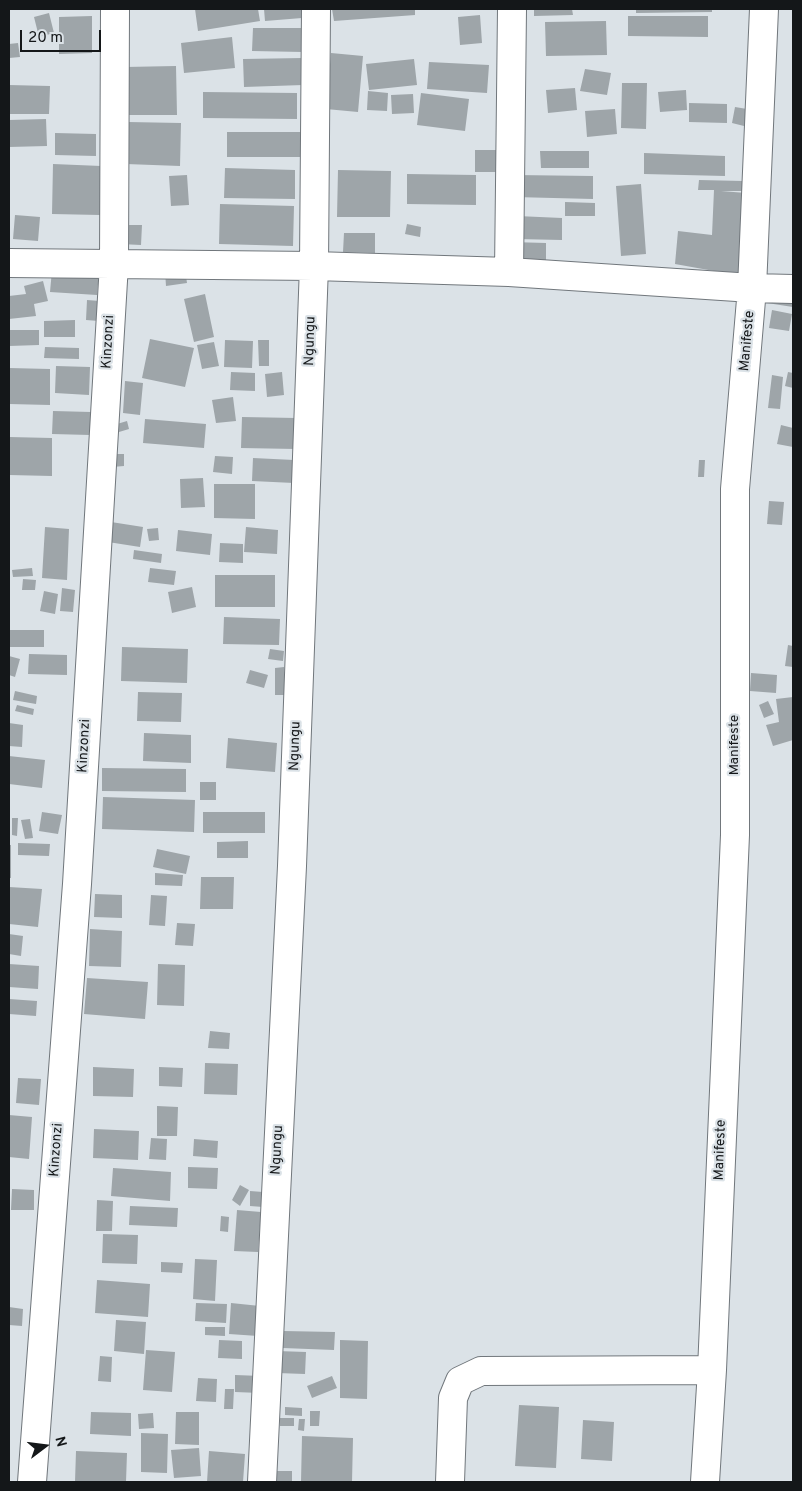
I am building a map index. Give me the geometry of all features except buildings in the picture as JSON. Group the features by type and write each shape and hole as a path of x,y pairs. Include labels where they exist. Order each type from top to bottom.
{"street":[{"name":"Kinzonzi","path":"32,1482 77,884 114,264 115,9"},
{"name":"Ngungu","path":"262,1482 292,866 314,266 316,9"},
{"path":"509,272 512,9"},
{"name":"Manifeste","path":"705,1482 712,1370 735,834 735,489 752,288 764,9"},
{"path":"9,263 314,266 509,272 793,289"},
{"path":"450,1482 453,1398 460,1381 481,1371 712,1370"}]}
